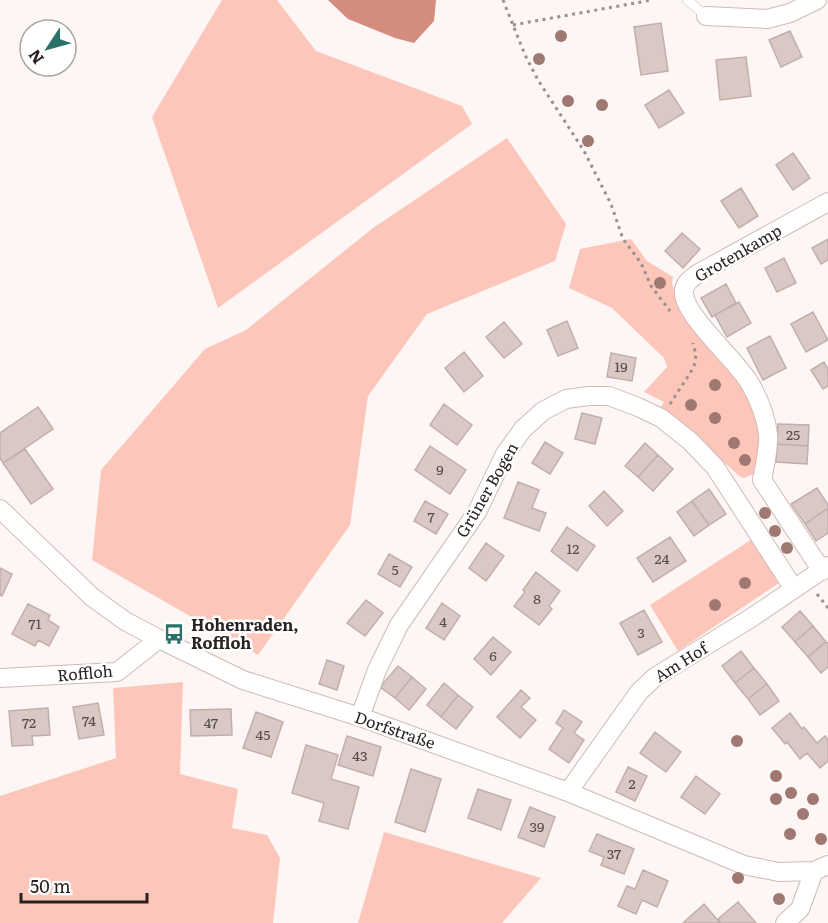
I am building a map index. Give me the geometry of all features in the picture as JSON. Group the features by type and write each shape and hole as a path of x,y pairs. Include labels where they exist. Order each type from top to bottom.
{"street":[{"path":"706,16 767,19 790,13 817,0"},
{"name":"Grotenkamp","path":"762,480 767,457 768,434 761,408 749,383 734,362 707,333 688,306 683,293 687,282 699,273 824,207"},
{"name":"Grüner Bogen","path":"360,717 377,670 399,625 477,512 505,454 523,429 543,411 566,399 609,396 661,418 690,441 715,467 794,590"},
{"path":"735,498 762,480 825,568"},
{"name":"Dorfstraße","path":"0,510 92,597 125,621 243,680 360,717 568,792 744,865 779,872 821,868"},
{"name":"Am Hof","path":"568,792 639,692 654,677 751,618 825,568"},
{"name":"Roffloh","path":"0,678 117,672 159,639"},
{"path":"788,922 800,909 821,868"}],"lane":[{"path":"687,0 706,16"}],"path":[{"path":"503,0 525,55 538,80 584,151 611,204 623,238 641,263 651,286 670,311"},
{"path":"513,25 652,0"},
{"path":"661,418 694,367 696,355 689,336"}],"shaded area":[{"path":"222,0 277,0 316,51 462,106 472,124 218,308 152,117"},
{"path":"328,0 436,0 434,21 414,43 348,19"},
{"path":"507,138 566,224 555,261 427,314 368,396 350,525 258,655 92,560 101,470 205,349 246,330 373,228"},
{"path":"631,239 647,261 673,277 672,283 677,303 747,391 759,421 762,452 756,473 744,478 739,476 691,432 660,408 664,402 644,392 667,367 664,358 612,308 569,288 580,249"},
{"path":"754,538 782,581 678,651 650,605"},
{"path":"183,682 180,774 238,789 232,828 267,835 280,858 273,923 0,923 0,796 116,758 113,688"},
{"path":"384,832 541,878 502,923 358,923"}],"building":[{"path":"661,23 668,71 641,75 634,27"},
{"path":"790,31 802,57 781,67 769,40"},
{"path":"746,57 751,96 720,100 716,60"},
{"path":"669,90 684,113 659,128 645,105"},
{"path":"793,153 810,178 793,190 776,165"},
{"path":"741,188 758,216 739,228 721,201"},
{"path":"682,233 700,249 683,268 665,251"},
{"path":"828,239 828,260 821,264 812,248"},
{"path":"784,258 796,283 777,292 765,268"},
{"path":"726,284 736,303 712,317 701,298"},
{"path":"739,302 751,323 727,337 715,315"},
{"path":"813,312 828,340 806,352 791,324"},
{"path":"567,321 578,348 558,356 547,330"},
{"path":"504,322 522,344 504,358 486,337"},
{"path":"770,336 786,368 763,380 747,348"},
{"path":"464,352 483,376 464,392 445,368"},
{"path":"611,353 636,358 632,381 607,377"},
{"path":"824,362 828,369 828,386 823,389 811,370"},
{"path":"444,404 472,425 457,445 430,425"},
{"path":"38,407 53,429 3,463 0,458 0,433"},
{"path":"582,413 602,418 595,444 575,439"},
{"path":"778,424 809,425 808,446 777,444"},
{"path":"545,442 563,453 550,474 532,463"},
{"path":"645,443 658,455 638,477 625,466"},
{"path":"777,444 808,446 807,464 776,462"},
{"path":"430,446 466,470 450,494 415,470"},
{"path":"25,449 53,489 31,504 3,463"},
{"path":"658,455 673,469 653,491 638,477"},
{"path":"518,482 539,490 532,508 546,513 539,531 504,518"},
{"path":"817,488 828,508 805,524 791,504"},
{"path":"709,489 726,514 709,525 692,501"},
{"path":"604,491 623,511 607,526 589,506"},
{"path":"425,501 448,514 436,534 414,521"},
{"path":"692,501 709,525 694,536 677,512"},
{"path":"828,508 828,533 816,541 805,524"},
{"path":"567,527 595,546 577,571 551,551"},
{"path":"670,537 686,561 653,582 637,558"},
{"path":"486,543 504,556 486,581 469,568"},
{"path":"389,554 412,567 400,587 378,574"},
{"path":"0,568 12,574 2,596 0,595"},
{"path":"536,572 560,591 549,606 552,609 539,625 514,606"},
{"path":"366,600 383,613 365,636 347,623"},
{"path":"442,603 460,616 444,640 426,628"},
{"path":"28,604 50,615 48,620 59,627 49,646 38,640 35,646 12,634"},
{"path":"644,610 662,642 638,655 620,623"},
{"path":"800,611 813,626 795,642 782,627"},
{"path":"813,626 826,642 808,657 795,642"},
{"path":"493,637 511,652 491,675 474,659"},
{"path":"826,642 828,643 828,667 821,673 808,657"},
{"path":"741,651 754,668 735,683 722,666"},
{"path":"327,660 344,666 337,690 319,684"},
{"path":"398,666 412,677 395,698 380,687"},
{"path":"754,668 767,684 748,699 735,683"},
{"path":"412,677 426,689 409,710 395,698"},
{"path":"444,683 458,695 441,717 427,705"},
{"path":"767,684 779,701 760,715 748,699"},
{"path":"521,690 530,698 521,707 536,720 520,738 497,717"},
{"path":"458,695 473,707 456,729 441,717"},
{"path":"98,703 104,735 79,739 73,707"},
{"path":"48,708 50,735 32,736 33,745 12,746 9,711"},
{"path":"231,709 232,735 191,736 190,710"},
{"path":"564,710 582,722 574,733 584,740 569,763 549,749 563,728 556,723"},
{"path":"256,712 283,722 271,757 243,748"},
{"path":"790,713 817,743 825,736 828,739 828,761 820,768 807,753 800,759 772,728"},
{"path":"655,732 681,752 666,772 640,753"},
{"path":"347,736 381,747 373,776 338,765"},
{"path":"306,745 338,755 331,779 359,787 348,829 319,821 324,803 292,793"},
{"path":"628,767 647,776 635,801 616,792"},
{"path":"411,769 441,779 425,832 395,822"},
{"path":"696,776 720,794 705,814 681,797"},
{"path":"478,789 511,800 501,830 468,818"},
{"path":"530,807 555,817 544,847 518,837"},
{"path":"597,834 634,849 624,874 601,865 604,857 589,851"},
{"path":"643,870 668,881 657,907 642,900 636,914 618,906 627,886 635,889"},
{"path":"738,902 756,923 721,923 718,919"},
{"path":"704,904 720,923 683,923"}],"place":[{"name":"Hohenraden, Roffloh","path":"174,634"}]}
